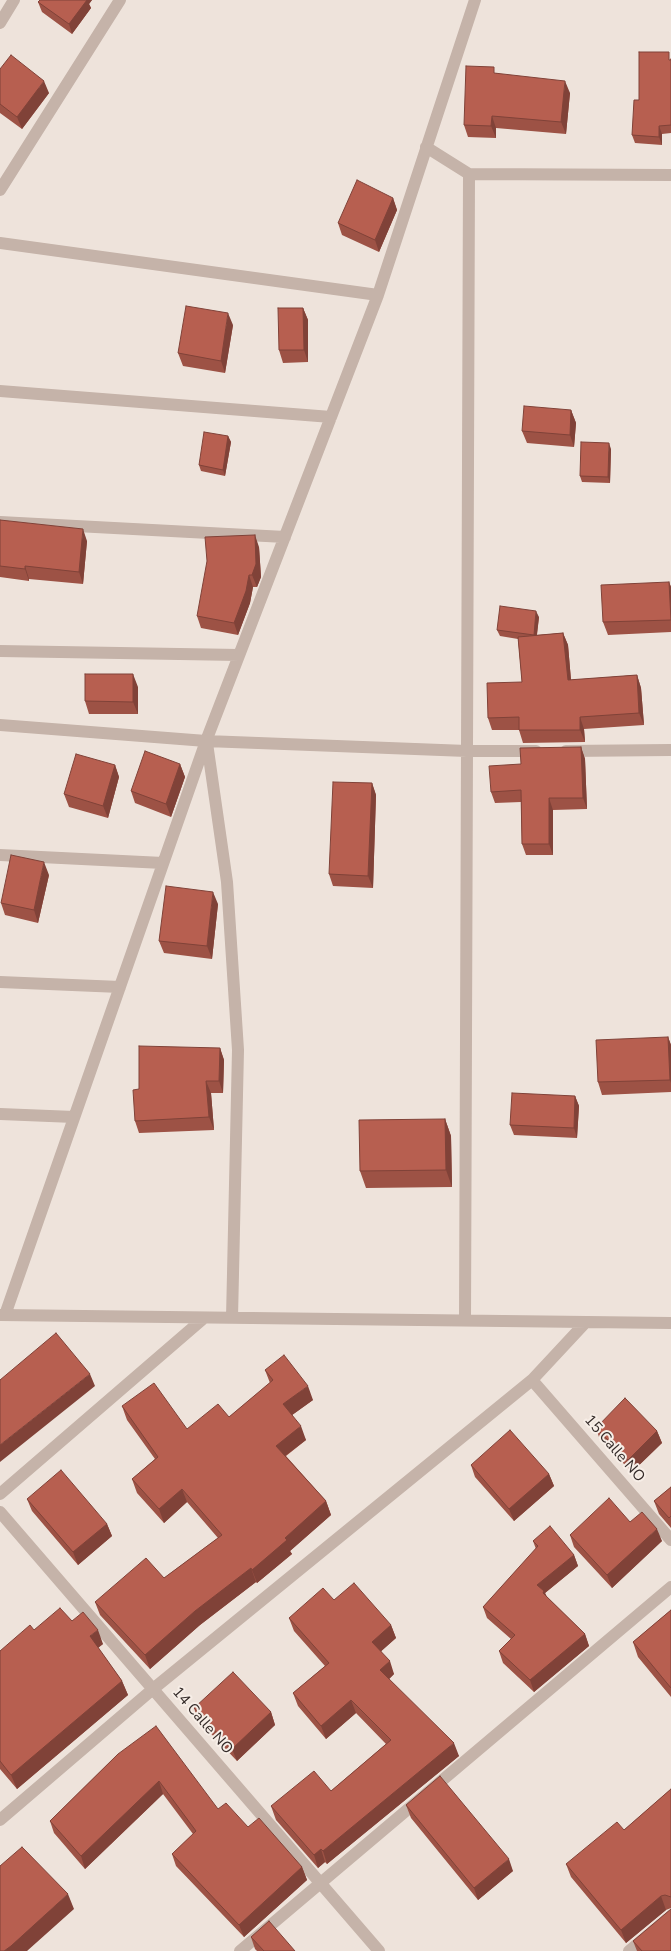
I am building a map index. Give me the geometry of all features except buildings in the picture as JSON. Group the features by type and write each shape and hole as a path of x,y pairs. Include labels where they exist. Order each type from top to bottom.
{"street":[{"path":"0,24 14,0"},
{"path":"0,190 120,0"},
{"path":"474,0 378,295 206,741 74,1117 2,1315 671,1323"},
{"path":"426,147 469,174 671,175"},
{"path":"465,1320 469,174"},
{"path":"0,243 378,295"},
{"path":"0,391 331,417"},
{"path":"0,522 285,536"},
{"path":"0,651 239,655"},
{"path":"0,725 206,741 467,751 671,750"},
{"path":"206,741 227,882 238,1050 232,1318"},
{"path":"0,855 163,863"},
{"path":"0,982 120,986"},
{"path":"0,1114 74,1117"},
{"path":"0,1494 204,1318"},
{"path":"0,1820 153,1689 532,1380 586,1322"},
{"name":"15 Calle NO","path":"532,1380 671,1540"},
{"name":"14 Calle NO","path":"0,1512 379,1951"},
{"path":"240,1951 671,1587"},
{"path":"629,1951 671,1916"}]}
